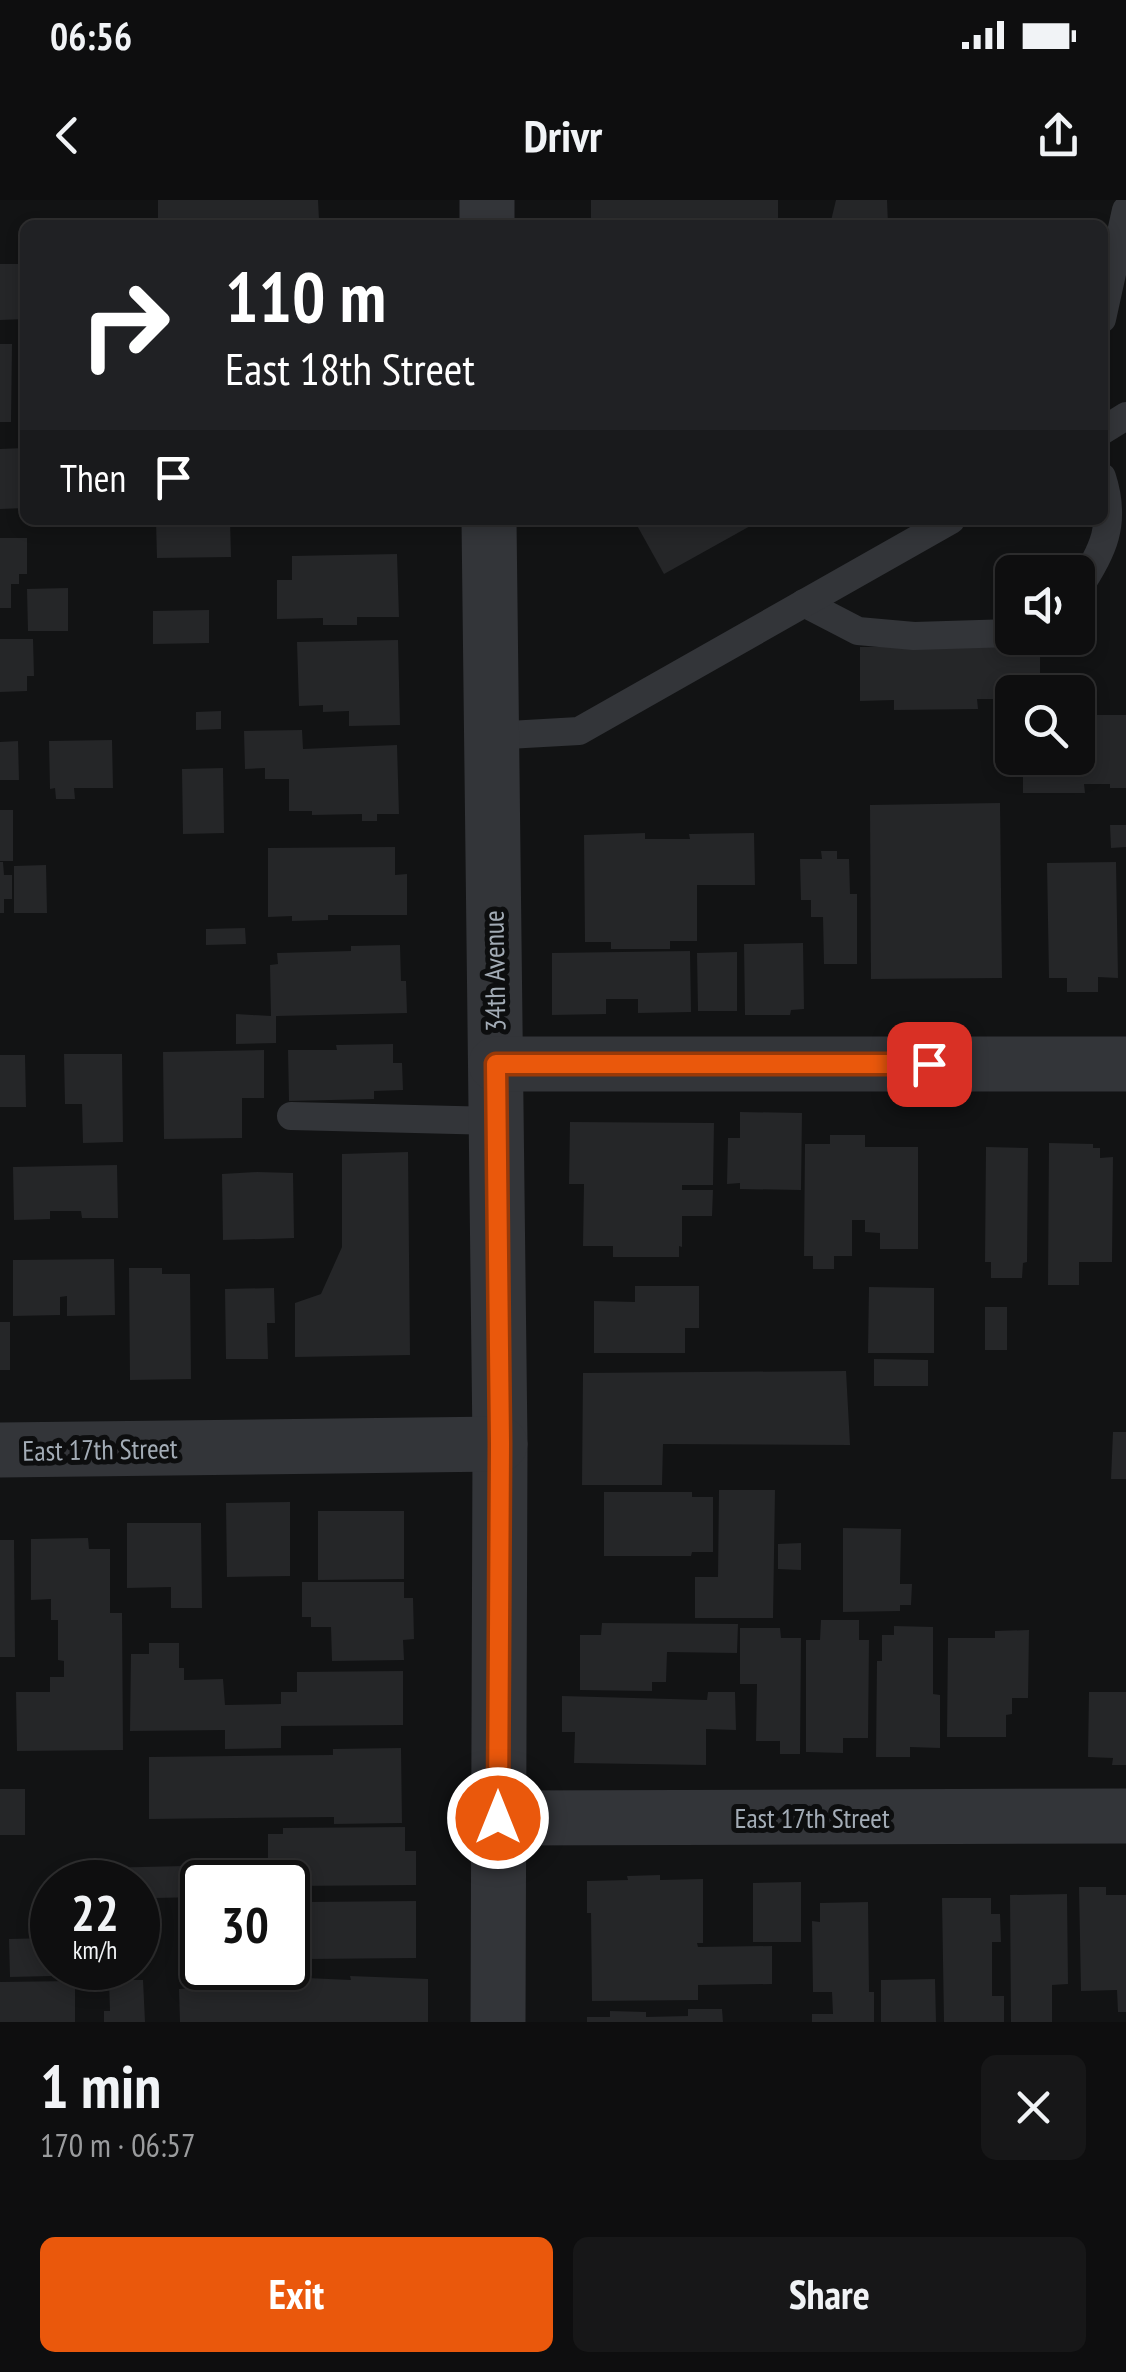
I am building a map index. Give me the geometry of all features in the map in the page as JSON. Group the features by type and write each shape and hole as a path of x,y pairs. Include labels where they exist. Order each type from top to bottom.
{"street":[{"name":"34th Avenue","path":"489,525 500,1444 498,2022"},
{"path":"496,1064 1126,1064"},
{"name":"East 17th Street","path":"0,1450 500,1444"},
{"name":"East 17th Street","path":"498,1818 1126,1816"}],"lane":[{"path":"1108,285 1126,210"},
{"path":"490,736 579,732 942,525"},
{"path":"1095,564 1102,554 1106,525"},
{"path":"804,603 858,631 914,636 995,634"},
{"path":"291,1116 497,1121"}],"building":[{"path":"158,200 318,200 319,220 158,220"},
{"path":"591,200 778,200 778,220 591,220"},
{"path":"836,200 887,200 888,220 831,220"},
{"path":"0,264 18,264 20,319 0,320"},
{"path":"0,344 12,344 11,422 0,422"},
{"path":"20,448 20,508 0,509 0,449"},
{"path":"156,525 230,525 231,557 157,558"},
{"path":"637,525 752,525 664,574"},
{"path":"0,538 27,538 27,574 19,574 19,584 11,584 11,608 0,608"},
{"path":"397,554 399,617 357,617 357,625 323,625 323,618 277,619 277,580 292,580 292,556"},
{"path":"68,588 68,631 28,631 27,589"},
{"path":"209,610 209,643 153,644 153,611"},
{"path":"0,639 33,639 34,676 27,676 27,691 0,692"},
{"path":"398,640 400,725 349,726 349,711 323,712 323,705 299,706 297,642"},
{"path":"995,646 995,655 1040,655 1040,675 995,675 995,699 977,699 978,709 894,710 894,700 860,701 860,647"},
{"path":"221,711 221,729 196,730 196,712"},
{"path":"1095,715 1126,715 1126,788 1084,784 1085,793 1023,793 1023,775 1095,775"},
{"path":"302,730 303,749 397,745 399,814 377,814 377,821 362,821 362,814 312,815 312,811 289,811 289,779 265,779 265,768 245,769 244,731"},
{"path":"112,740 113,788 74,788 75,799 56,799 55,788 50,789 49,741"},
{"path":"18,741 19,780 0,780 0,742"},
{"path":"223,768 224,833 183,834 182,769"},
{"path":"1000,803 1002,978 871,979 870,805"},
{"path":"0,810 13,810 13,861 0,861"},
{"path":"1110,825 1126,825 1126,847 1111,848"},
{"path":"645,833 645,839 690,839 689,834 754,833 755,885 697,885 697,941 670,941 670,949 611,949 611,942 585,942 584,835"},
{"path":"395,847 395,875 407,874 407,915 328,915 328,920 292,921 292,916 268,917 268,848"},
{"path":"821,851 837,851 837,859 849,859 850,894 857,894 857,964 824,964 823,917 811,917 811,900 801,900 800,859 822,859"},
{"path":"0,862 4,875 12,875 12,899 4,899 4,913 0,913"},
{"path":"1116,862 1118,978 1098,977 1098,992 1067,992 1067,978 1049,978 1047,863"},
{"path":"46,865 47,913 14,913 14,866"},
{"path":"245,928 246,944 206,945 206,929"},
{"path":"803,943 804,1009 791,1010 790,1015 745,1015 744,944"},
{"path":"400,945 407,1013 276,1016 276,1043 236,1044 236,1014 271,1016 270,965 278,964 277,953"},
{"path":"690,951 691,1012 638,1013 638,999 606,999 606,1014 552,1015 552,953"},
{"path":"737,952 737,1011 698,1011 697,953"},
{"path":"393,1044 393,1063 402,1063 403,1090 374,1091 374,1099 289,1101 288,1050"},
{"path":"264,1050 264,1098 242,1098 242,1138 164,1139 163,1052"},
{"path":"64,1054 122,1054 123,1142 83,1143 82,1104 65,1104"},
{"path":"0,1055 25,1055 26,1107 0,1107"},
{"path":"740,1112 802,1113 801,1190 740,1189 740,1183 727,1184 728,1138 740,1138"},
{"path":"570,1122 714,1123 713,1185 682,1185 682,1190 713,1190 712,1216 682,1216 679,1257 613,1257 613,1246 583,1246 584,1184 569,1184"},
{"path":"830,1135 865,1135 865,1147 918,1147 918,1249 880,1249 880,1233 865,1232 865,1220 852,1220 852,1256 834,1256 834,1269 813,1269 813,1256 804,1256 805,1144 830,1144"},
{"path":"1049,1143 1093,1144 1093,1148 1100,1148 1100,1158 1113,1157 1112,1262 1079,1262 1079,1285 1048,1285"},
{"path":"986,1147 1028,1148 1027,1262 1023,1263 1022,1278 991,1278 991,1262 985,1262"},
{"path":"408,1152 410,1355 295,1357 295,1303 321,1294 342,1247 342,1154"},
{"path":"117,1165 118,1218 82,1218 81,1211 50,1211 50,1219 14,1220 13,1167"},
{"path":"293,1173 294,1238 223,1240 222,1174"},
{"path":"114,1259 115,1315 67,1316 67,1296 60,1297 60,1315 13,1316 13,1260"},
{"path":"129,1268 162,1268 162,1274 190,1274 191,1379 130,1380"},
{"path":"635,1286 699,1286 699,1328 685,1328 685,1353 594,1353 594,1301 635,1302"},
{"path":"869,1287 934,1288 934,1353 868,1353"},
{"path":"274,1288 275,1323 267,1323 268,1359 226,1359 225,1289"},
{"path":"985,1307 1007,1307 1007,1350 985,1350"},
{"path":"0,1322 10,1322 10,1370 0,1370"},
{"path":"874,1359 928,1360 928,1386 874,1386"},
{"path":"846,1371 850,1445 663,1444 662,1485 582,1485 583,1373"},
{"path":"1113,1432 1126,1432 1126,1479 1111,1479"},
{"path":"719,1490 775,1490 773,1618 695,1618 695,1577 718,1577"},
{"path":"604,1492 692,1492 692,1497 713,1497 713,1552 692,1552 691,1556 604,1556"},
{"path":"290,1502 290,1576 227,1577 226,1503"},
{"path":"318,1511 404,1511 404,1579 318,1580"},
{"path":"127,1523 201,1523 202,1608 171,1608 171,1587 127,1588"},
{"path":"843,1528 901,1529 900,1584 912,1584 911,1605 900,1605 900,1611 843,1612"},
{"path":"88,1538 89,1549 110,1549 110,1613 122,1613 123,1750 17,1751 16,1692 50,1692 50,1677 64,1677 64,1661 58,1660 58,1620 51,1620 51,1599 31,1600 31,1539"},
{"path":"0,1540 14,1540 15,1657 0,1657"},
{"path":"801,1543 801,1570 778,1569 778,1544"},
{"path":"302,1582 404,1582 404,1598 413,1598 414,1639 403,1640 404,1660 332,1661 331,1627 311,1627 311,1617 302,1617"},
{"path":"821,1620 859,1620 859,1640 869,1640 868,1738 843,1738 843,1753 806,1752 806,1640 820,1640"},
{"path":"602,1623 738,1624 737,1653 667,1652 666,1682 652,1682 652,1691 580,1690 580,1635 601,1635"},
{"path":"894,1626 933,1627 933,1694 940,1695 940,1748 910,1747 910,1757 876,1757 877,1661 882,1661 882,1635 894,1635"},
{"path":"740,1628 780,1628 781,1638 801,1638 800,1754 780,1754 780,1741 756,1741 757,1684 740,1684"},
{"path":"1029,1630 1028,1698 1012,1698 1012,1714 1006,1715 1006,1737 947,1737 948,1638 995,1638 995,1631"},
{"path":"149,1643 179,1643 179,1668 184,1668 184,1680 223,1679 225,1705 281,1704 281,1692 297,1692 297,1672 403,1671 403,1725 281,1726 281,1748 225,1749 225,1730 130,1731 131,1654 149,1654"},
{"path":"708,1692 735,1692 736,1730 706,1729 706,1765 574,1763 575,1732 562,1732 562,1696 707,1700"},
{"path":"1089,1692 1126,1692 1126,1765 1112,1765 1113,1758 1088,1757"},
{"path":"401,1748 402,1823 334,1824 334,1817 149,1819 149,1757 333,1755 333,1749"},
{"path":"0,1789 25,1789 25,1835 0,1835"},
{"path":"405,1827 405,1851 416,1851 416,1885 310,1886 310,1860 268,1860 268,1834 283,1834 283,1828"},
{"path":"180,1866 180,1897 160,1898 160,1867"},
{"path":"660,1875 660,1880 703,1879 703,1943 697,1943 698,1947 772,1946 772,1984 698,1985 698,2000 592,2001 587,1881"},
{"path":"801,1882 801,1942 753,1942 753,1883"},
{"path":"1079,1887 1106,1887 1106,1895 1126,1895 1126,2012 1118,2012 1117,1990 1081,1991"},
{"path":"1067,1894 1068,1984 1052,1985 1052,2022 1011,2022 1010,1895"},
{"path":"942,1898 991,1898 991,1914 1000,1914 1001,1942 992,1942 992,1996 1004,1996 1004,2022 944,2022"},
{"path":"416,1901 416,1958 310,1959 310,1902"},
{"path":"868,1902 869,1992 874,1992 874,2022 812,2022 812,2014 833,2014 832,1992 813,1992 812,1921 820,1922 820,1903"},
{"path":"30,1938 30,1977 10,1977 9,1939"},
{"path":"350,1976 428,1979 428,2022 180,2022 179,1989 310,1990 310,1978 351,1980"},
{"path":"935,1979 936,2022 881,2022 881,1980"},
{"path":"0,1982 30,1982 30,1990 75,1990 75,2022 0,2022"},
{"path":"109,1990 143,1990 145,2022 104,2022 104,2011 110,2011"},
{"path":"688,2009 722,2009 723,2022 587,2022 587,2017 610,2017 610,2011 646,2012 646,2017 688,2016"}],"route":[{"path":"498,1818 496,1064 929,1064"}]}
